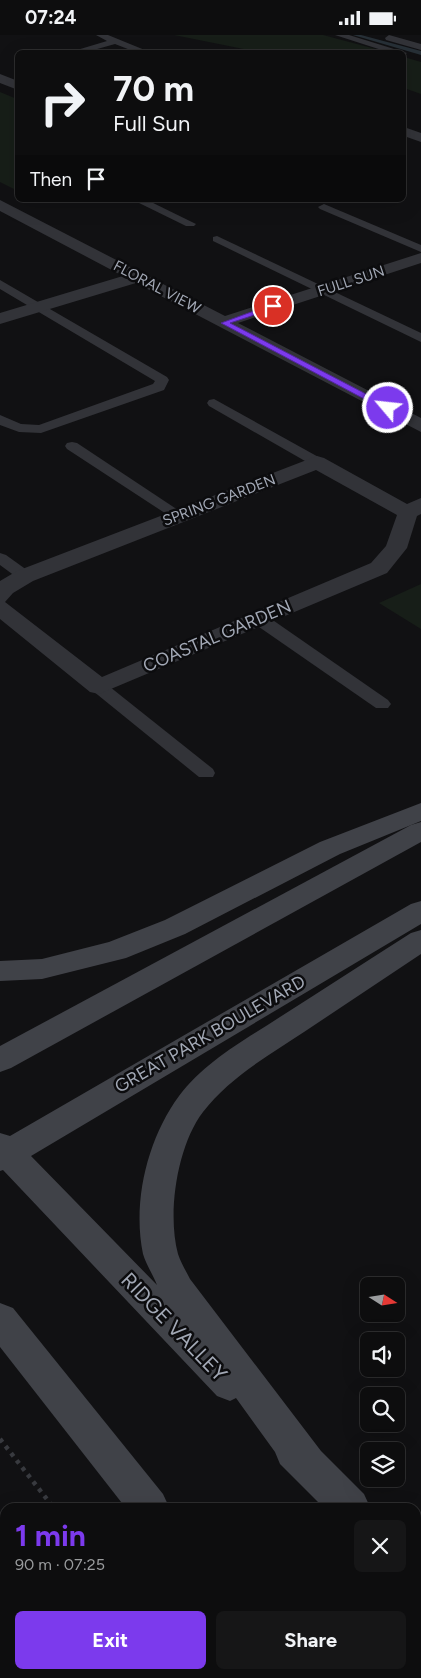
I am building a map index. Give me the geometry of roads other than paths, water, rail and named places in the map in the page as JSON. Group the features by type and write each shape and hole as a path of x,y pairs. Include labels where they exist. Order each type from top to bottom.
{"main road":[{"path":"0,971 42,969 116,951 175,927 330,848 421,811"},
{"path":"0,1060 421,831"},
{"name":"GREAT PARK BOULEVARD","path":"2,1153 421,911"},
{"path":"307,1464 178,1289 161,1255 157,1222 161,1173 177,1127 191,1104 207,1086 244,1055 421,940"},
{"name":"RIDGE VALLEY","path":"2,1153 346,1503"},
{"path":"0,1319 146,1503"}],"street":[{"path":"0,78 15,85"},
{"path":"406,132 421,138"},
{"path":"0,205 15,201"},
{"name":"FLORAL VIEW","path":"0,205 421,425"},
{"name":"FULL SUN","path":"224,323 421,258"},
{"path":"0,319 138,277"},
{"path":"317,462 414,508"},
{"name":"SPRING GARDEN","path":"25,576 317,462"},
{"name":"COASTAL GARDEN","path":"99,687 379,568 396,548 414,508"},
{"path":"0,597 3,589 25,576"},
{"path":"0,608 99,687"}],"lane":[{"path":"100,35 140,50"},
{"path":"339,35 392,50"},
{"path":"378,35 421,47"},
{"path":"82,50 116,41"},
{"path":"406,54 421,57"},
{"path":"142,202 190,224"},
{"path":"324,207 421,249"},
{"path":"217,239 421,338"},
{"path":"0,283 162,380 159,387 41,429 24,430 11,426 0,419"},
{"path":"214,403 317,462"},
{"path":"72,446 179,516"},
{"path":"0,558 25,576"},
{"path":"258,618 382,705"},
{"path":"99,687 206,773"}],"waterway":[{"path":"355,35 421,53"}]}
